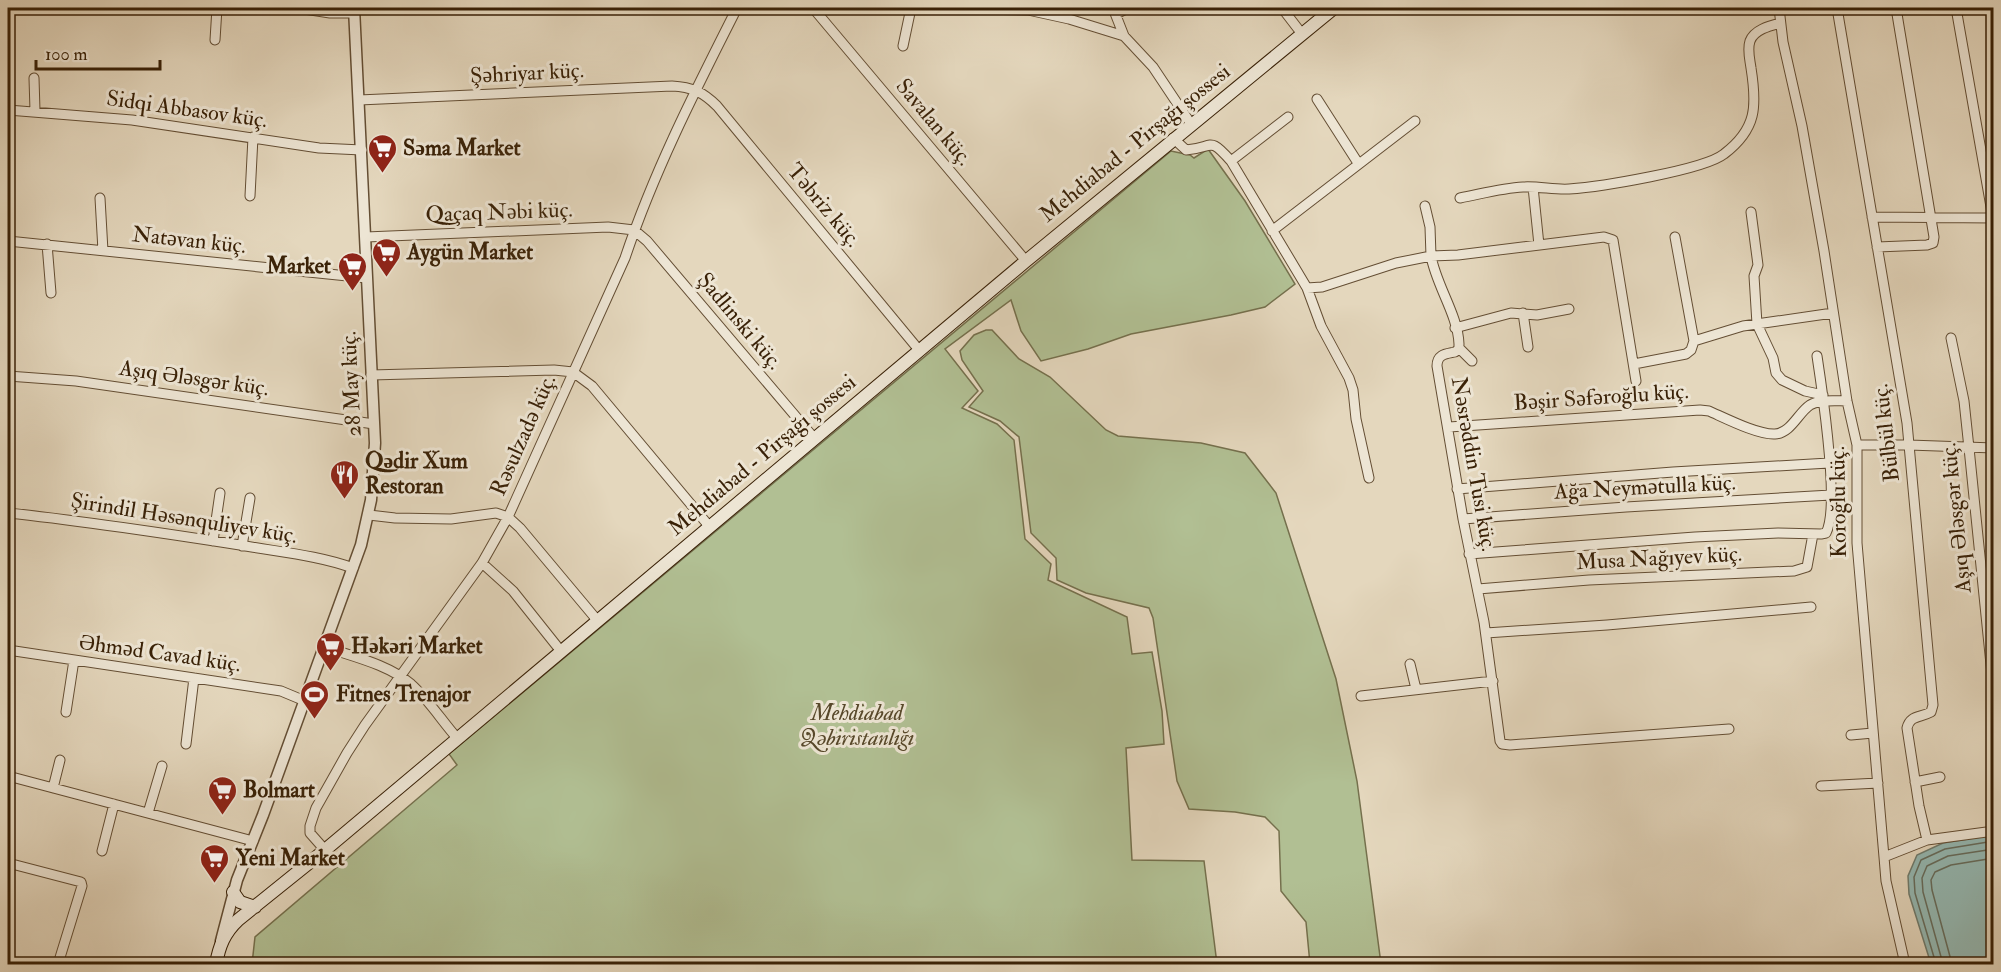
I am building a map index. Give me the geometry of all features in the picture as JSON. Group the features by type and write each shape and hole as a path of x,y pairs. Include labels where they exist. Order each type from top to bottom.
{"main road":[{"name":"Mehdiabad - Pirşağı şossesi","path":"216,964 221,944 230,928 232,918 255,907 325,850 1173,138 1334,8"},
{"path":"233,892 240,902 255,907"}],"street":[{"path":"215,40 217,8"},
{"path":"298,8 330,13 355,10"},
{"name":"Rəsulzadə küç.","path":"325,850 310,833 316,808 365,725 482,563 508,517 625,258 634,230 696,89 737,8"},
{"name":"Savalan küç.","path":"813,8 1026,261"},
{"path":"903,46 908,8 1028,10 1125,36"},
{"path":"1128,8 1115,11 1125,36 1153,67 1191,124"},
{"path":"1282,8 1302,34"},
{"name":"Koroğlu küç.","path":"1779,8 1780,24 1802,126 1847,401 1857,445 1857,543 1886,881 1905,964"},
{"name":"Bülbül küç.","path":"1837,8 1907,423 1933,705 1931,712 1908,721 1907,728 1927,840"},
{"path":"1877,247 1933,243 1931,216 1896,8"},
{"path":"1956,8 1994,224"},
{"name":"28 May küç.","path":"232,918 233,892 325,647 369,515 374,475 374,424 355,10"},
{"path":"1460,198 1533,187 1571,189 1642,177 1712,161 1725,154 1744,134 1753,115 1756,99 1749,52 1750,40 1759,31 1780,24"},
{"path":"34,78 35,111"},
{"name":"Şəhriyar küç.","path":"359,100 672,86 696,89"},
{"name":"Təbriz küç.","path":"696,89 717,106 919,350"},
{"path":"1317,99 1358,163"},
{"name":"Sidqi Abbasov küç.","path":"8,110 132,120 320,148 362,150"},
{"path":"1231,161 1288,117"},
{"path":"1272,231 1415,121"},
{"path":"250,196 252,137"},
{"path":"1173,138 1186,150 1209,144 1215,145 1231,161 1307,288 1321,326 1351,384 1369,478"},
{"path":"1533,187 1539,244"},
{"path":"100,198 103,250"},
{"name":"Nəsrəddin Tusi küç.","path":"1425,206 1430,227 1433,267 1455,328 1459,348 1455,352 1443,354 1437,362 1457,489 1486,633 1500,741 1502,744 1729,729"},
{"path":"1751,212 1758,265 1754,276 1757,324 1773,358 1776,373 1782,380 1823,398"},
{"path":"1872,217 1993,218"},
{"name":"Qaçaq Nəbi küç.","path":"366,237 608,227 634,230"},
{"name":"Şadlinski küç.","path":"634,230 647,241 814,438"},
{"path":"1307,288 1322,287 1396,262 1604,237 1613,240 1636,381"},
{"path":"1634,364 1686,354 1691,350 1694,341 1675,237"},
{"name":"Natəvan küç.","path":"8,241 330,276 367,278"},
{"path":"47,244 51,292"},
{"path":"1455,328 1511,314 1537,315 1569,309"},
{"path":"1522,313 1528,347"},
{"path":"1694,341 1757,324 1833,313"},
{"name":"Aşıq Ələsgər küç.","path":"1951,338 1964,401 1970,447 1994,694"},
{"path":"1459,348 1472,361"},
{"path":"1470,554 1695,537 1826,533 1831,495 1817,356"},
{"path":"371,375 554,370 573,372 591,386 710,526"},
{"name":"Aşıq Ələsgər küç.","path":"8,376 76,381 374,424"},
{"name":"Bəşir Səfəroğlu küç.","path":"1449,427 1700,410 1709,411 1773,434 1783,432 1810,405 1823,398 1847,401"},
{"path":"1857,445 1994,448"},
{"path":"1457,489 1829,463"},
{"path":"213,541 220,493"},
{"name":"Ağa Neymətulla küç.","path":"1463,519 1831,495"},
{"path":"242,546 250,498"},
{"name":"Şirindil Həsənquliyev küç.","path":"8,513 78,520 320,558 353,568"},
{"path":"369,515 452,519 496,513 508,517 520,528 597,620"},
{"name":"Musa Nağıyev küç.","path":"1478,589 1589,580 1794,571 1808,567 1813,534"},
{"path":"482,563 513,591 561,650"},
{"path":"1486,633 1811,607"},
{"path":"325,647 383,667 401,676 413,686 457,738"},
{"name":"Əhməd Cavad küç.","path":"8,650 281,691 305,700"},
{"path":"66,712 74,660"},
{"path":"1410,664 1416,690"},
{"path":"186,744 194,678"},
{"path":"1361,696 1493,681"},
{"path":"1851,735 1873,733"},
{"path":"53,788 60,760"},
{"path":"148,813 162,766"},
{"path":"8,776 253,841"},
{"path":"1915,782 1940,777"},
{"path":"1821,786 1878,783"},
{"path":"102,851 114,804"},
{"path":"1884,857 1927,840 1994,831"},
{"path":"8,863 81,882 82,886 58,964"}],"green space":[{"name":"Mehdiabad Qəbiristanlığı","path":"1208,149 1245,201 1295,284 1265,307 1131,334 1088,349 1041,361 1021,331 1011,300 945,349 978,391 962,408 997,424 1014,440 1025,539 1051,564 1048,580 1127,617 1132,654 1152,652 1162,711 1164,744 1126,748 1132,860 1204,861 1217,964 252,964 255,937 457,765 449,754 1171,151 1194,158"},
{"path":"992,330 1019,359 1050,377 1106,430 1118,436 1201,443 1245,453 1276,493 1336,679 1357,781 1381,964 1310,964 1306,922 1281,891 1279,831 1265,817 1235,812 1189,809 1177,781 1153,618 1149,608 1086,593 1057,580 1056,558 1031,533 1019,437 1000,421 969,407 983,391 962,360 960,351 974,335"}],"water":[{"path":"1993,835 1993,964 1931,964 1909,894 1908,876 1917,855 1943,843"}],"place":[{"name":"Səma Market","path":"382,174"},
{"name":"Aygün Market","path":"386,278"},
{"name":"Market","path":"352,292"},
{"name":"Qədir Xum Restoran","path":"344,500"},
{"name":"Həkəri Market","path":"330,672"},
{"name":"Fitnes Trenajor","path":"315,720"},
{"name":"Bolmart","path":"222,816"},
{"name":"Yeni Market","path":"215,884"}]}
